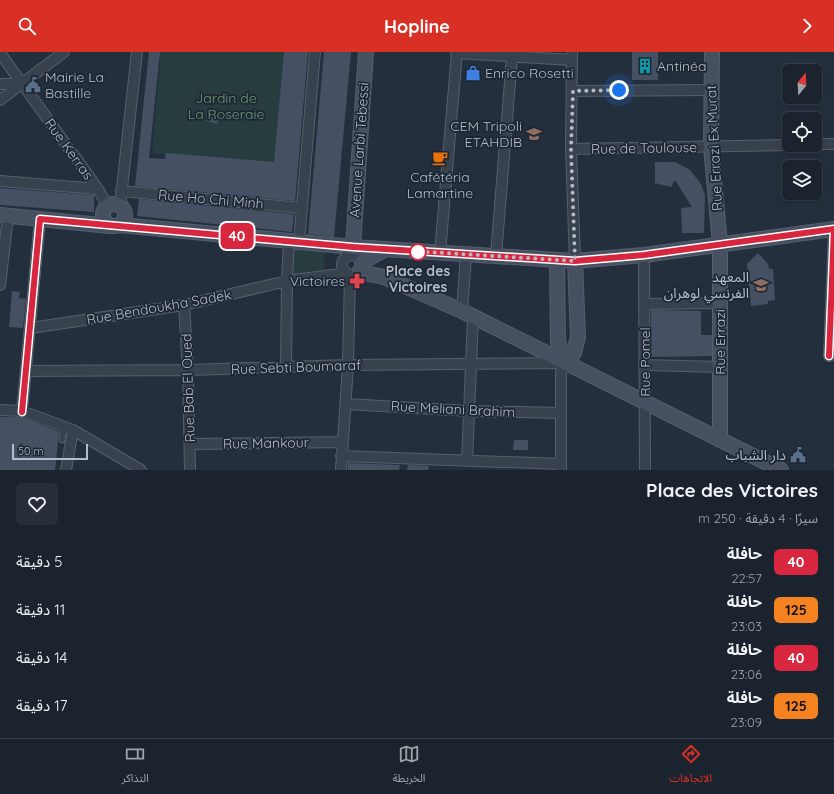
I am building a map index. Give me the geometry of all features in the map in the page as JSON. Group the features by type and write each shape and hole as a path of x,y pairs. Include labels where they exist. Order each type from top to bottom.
{"street":[{"path":"0,100 64,52"},
{"path":"115,225 104,218 104,212 114,206 121,191 137,52"},
{"path":"286,368 287,281 302,208 315,52"},
{"name":"Avenue Larbi Tebessi","path":"349,252 366,52"},
{"path":"341,456 467,461 483,466 561,467 561,372 574,353 578,337 571,149 573,91 572,56 512,57 456,52 440,253"},
{"name":"Rue Errazi Ex Murat","path":"712,52 710,90 711,147 720,244"},
{"name":"Rue Kerras","path":"0,53 98,189 114,206"},
{"path":"496,256 512,57"},
{"path":"0,84 22,84"},
{"path":"573,91 710,90"},
{"path":"822,144 834,144"},
{"name":"Rue de Toulouse","path":"571,149 782,145"},
{"path":"0,181 98,189"},
{"name":"Rue Ho Chi Minh","path":"121,191 302,208"},
{"path":"114,206 125,212 125,215 115,225"},
{"path":"0,285 4,216 330,245 356,255 341,470"},
{"path":"22,412 40,219"},
{"path":"349,252 384,250 575,261 644,255 834,229 829,356"},
{"name":"Rue Errazi","path":"720,244 720,440"},
{"path":"355,271 384,250"},
{"path":"349,252 342,265 355,271 384,277 467,314 778,469"},
{"path":"466,255 467,314 471,364 467,461"},
{"name":"Rue Pomel","path":"644,255 645,470"},
{"path":"556,260 558,342 566,363"},
{"name":"Rue Bendoukha Sadek","path":"31,328 184,305 287,281 355,271"},
{"path":"645,304 720,303"},
{"name":"Rue Bab El Oued","path":"184,305 188,370 190,470"},
{"name":"Rue Sebti Boumaraf","path":"26,371 188,370 348,365 566,363"},
{"path":"644,365 720,367"},
{"name":"Rue Meliani Brahim","path":"346,404 470,412 561,413"},
{"path":"0,410 22,412 69,429 141,470"},
{"path":"66,470 69,429"},
{"name":"Rue Mankour","path":"190,444 343,442"},
{"path":"407,459 407,470"}],"lane":[{"path":"62,440 69,429"}],"green space":[{"name":"Jardin de La Roseraie","path":"161,52 286,52 276,165 152,153"},
{"path":"292,247 325,250 324,273 291,276"}],"building":[{"path":"149,52 160,52 149,158 165,159 166,153 274,162 284,52 308,52 295,201 135,186"},
{"path":"324,52 351,52 334,237 308,234"},
{"name":"Antinéa","path":"632,52 658,52 658,80 632,80"},
{"path":"210,112 220,115 217,124 207,121"},
{"path":"655,162 675,162 690,170 701,184 705,195 704,233 682,233 681,208 692,207 675,180 671,187 655,183"},
{"path":"0,188 94,195 94,212 0,205"},
{"path":"139,199 294,214 292,232 137,216"},
{"name":"المعهد الفرنسي لوهران","path":"758,253 768,264 769,269 773,269 775,300 768,301 768,304 751,306 747,264"},
{"path":"12,291 20,292 19,298 26,299 23,328 9,327"},
{"path":"651,310 701,311 701,335 712,335 712,356 651,357"},
{"path":"0,417 21,417 59,432 55,470 0,470"},
{"path":"514,440 528,440 528,450 513,450"},
{"path":"348,463 400,465 399,470 348,470"},
{"path":"408,465 429,466 428,470 407,470"}],"bus line":[{"name":"40","path":"22,412 40,219 110,226 120,225 384,250 575,261 644,255 834,229 829,356"}],"place":[{"name":"Antinéa","path":"645,66"},
{"name":"Enrico Rosetti","path":"473,73"},
{"name":"Mairie La Bastille","path":"33,85"},
{"name":"CEM Tripoli ETAHDIB","path":"534,134"},
{"name":"Cafétéria Lamartine","path":"440,158"},
{"name":"Place des Victoires","path":"418,252"},
{"name":"Victoires","path":"357,281"},
{"name":"المعهد الفرنسي لوهران","path":"761,285"},
{"name":"دار الشباب","path":"798,455"}],"route":[{"path":"418,252 412,251 575,261 571,149 573,91 619,90"}]}
